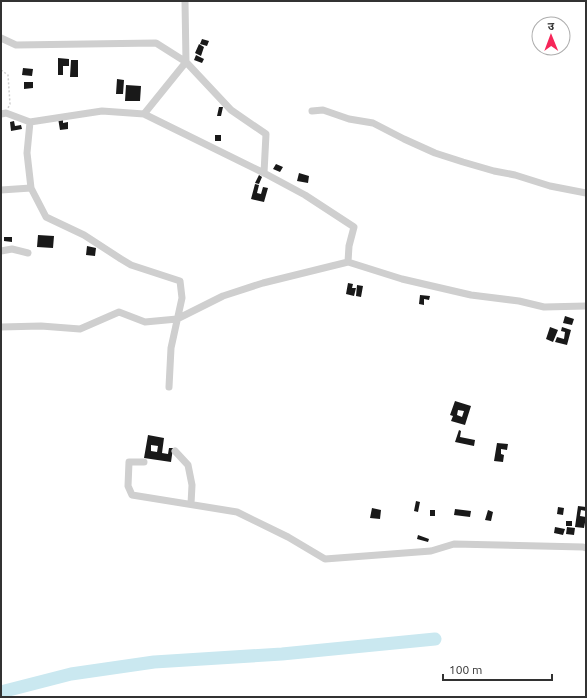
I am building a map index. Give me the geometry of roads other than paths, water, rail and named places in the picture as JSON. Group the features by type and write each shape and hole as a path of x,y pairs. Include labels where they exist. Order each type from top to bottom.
{"street":[{"path":"144,114 186,62 185,1"},
{"path":"1,38 16,45 156,43 186,62 215,91 231,110 266,134 264,173"},
{"path":"312,111 323,110 349,119 373,122 404,139 463,162 494,171 515,175 550,186 586,194"},
{"path":"3,114 30,122 102,111 144,114 264,173 305,196 354,227 349,246 348,262"},
{"path":"30,122 27,153 32,188 46,217 84,235 131,265 180,281 182,298 171,348 169,387"},
{"path":"1,190 32,188"},
{"path":"1,251 12,249 28,253"},
{"path":"1,327 41,326 80,329 120,312 145,322 177,318 223,296 263,283 348,262 402,279 471,295 519,301 544,307 586,306"},
{"path":"175,451 188,465 192,485 191,504"},
{"path":"144,462 128,462 128,486 132,495 237,512 288,537 325,559 431,551 454,544 586,548"}],"waterway":[{"path":"1,692 71,674 154,662 282,654 435,639"}]}
